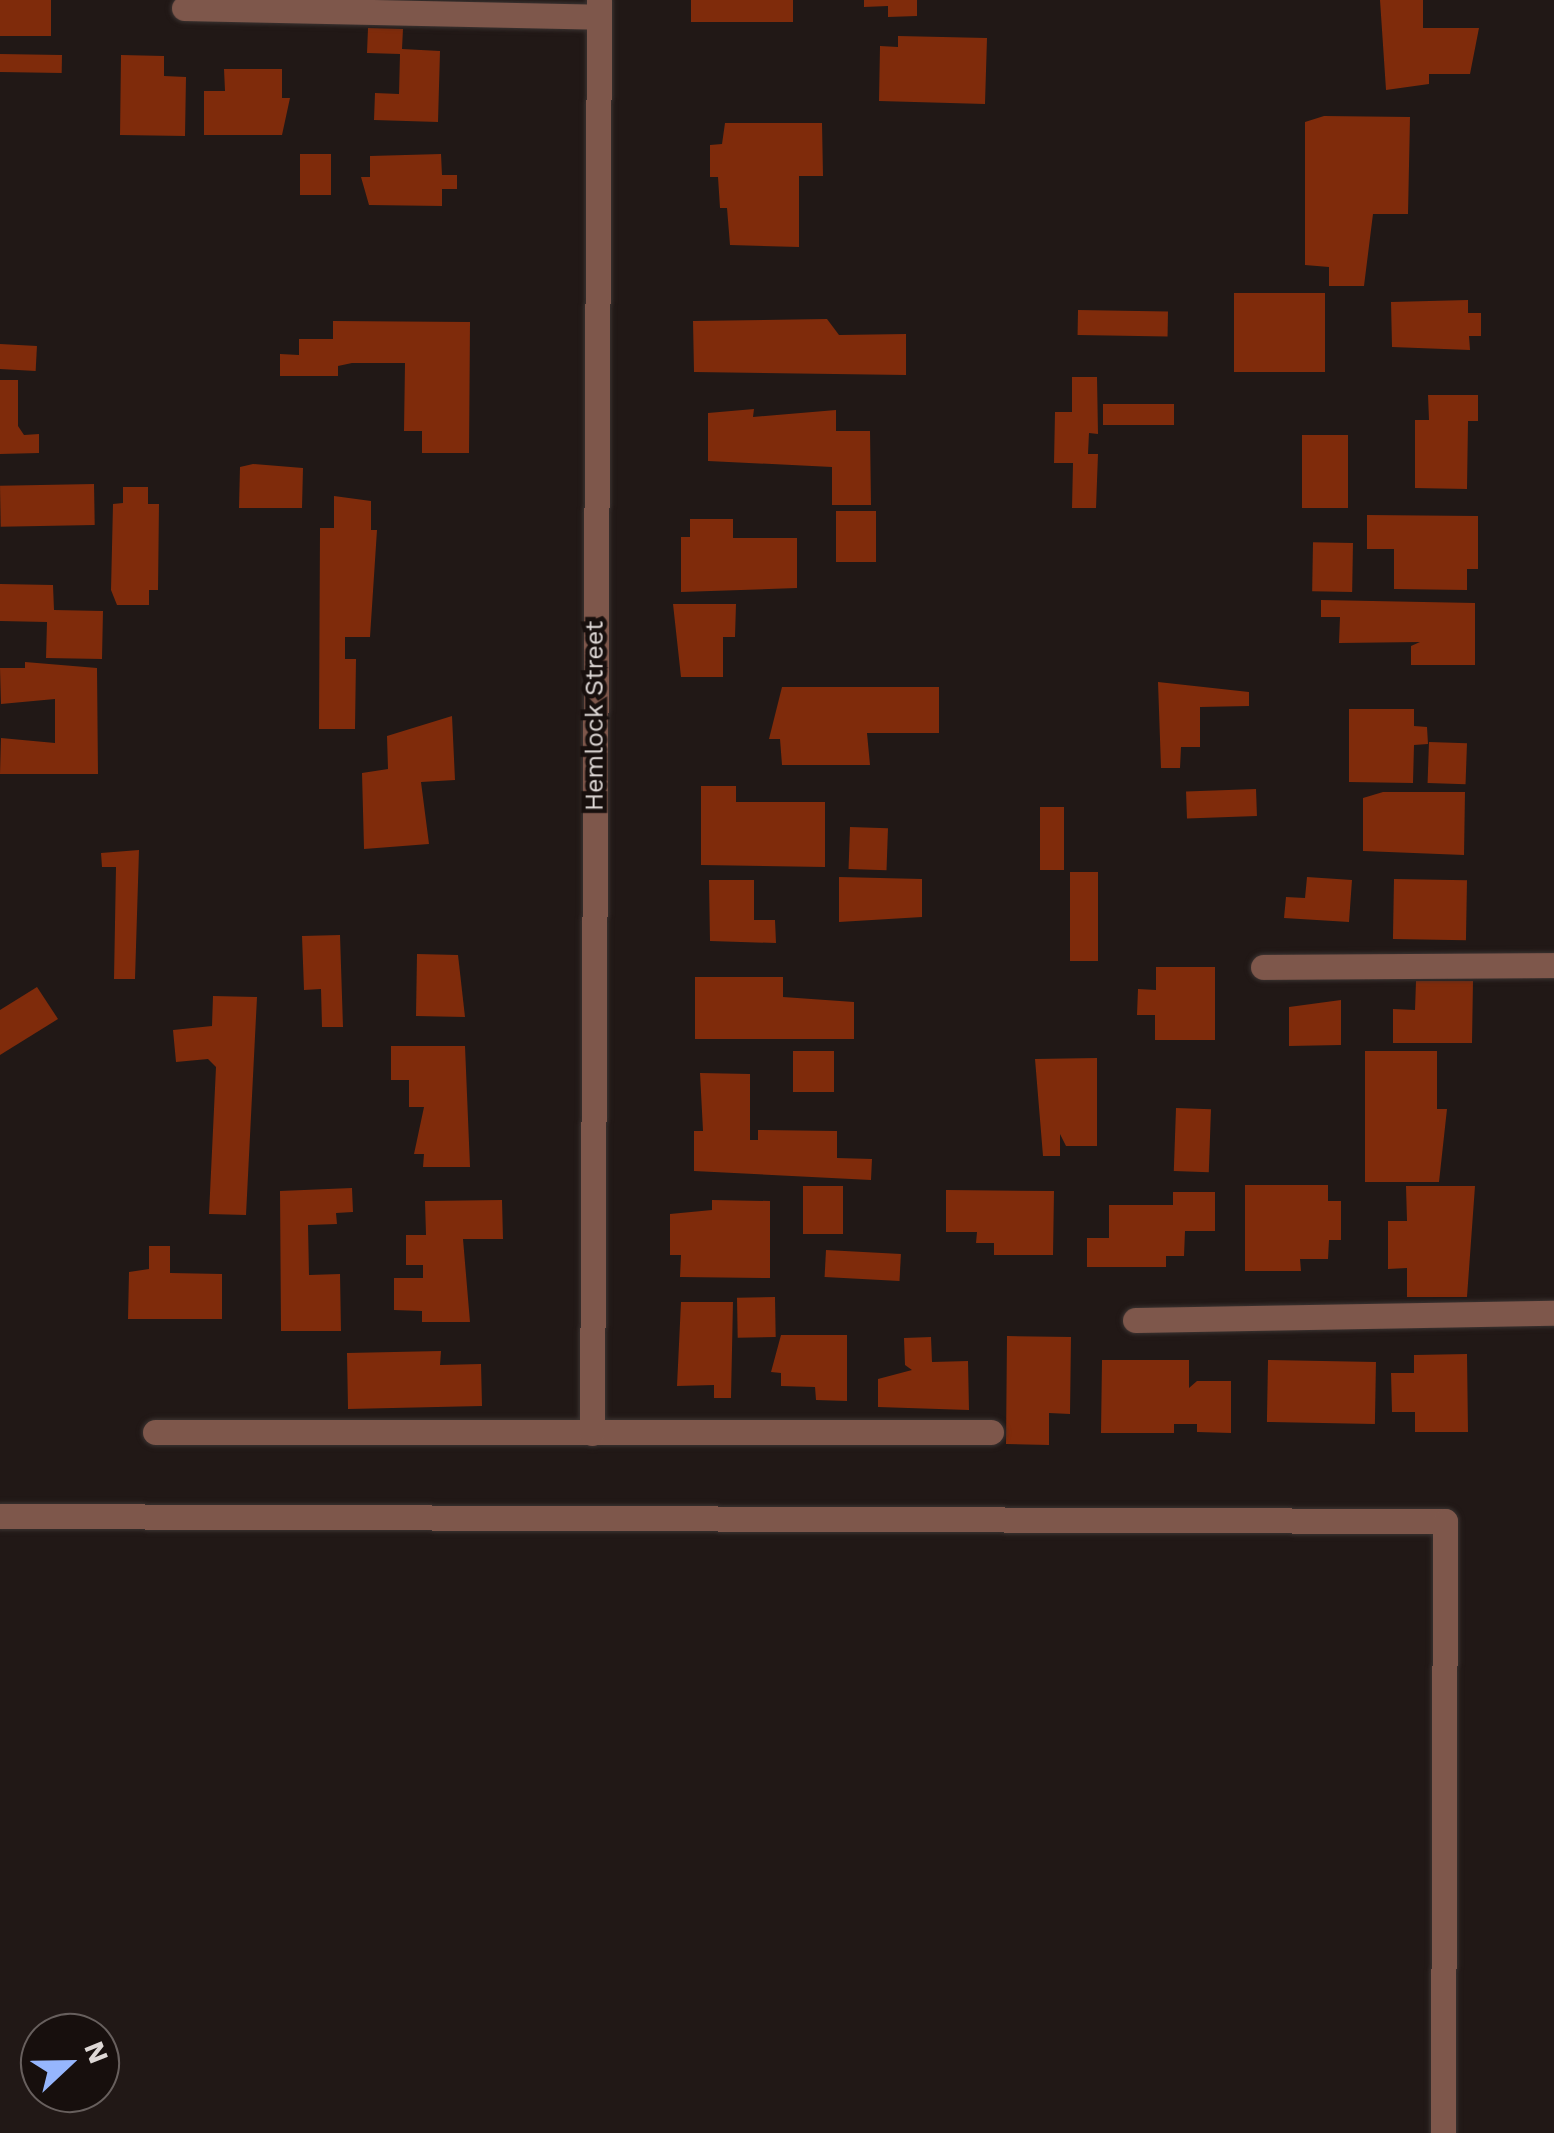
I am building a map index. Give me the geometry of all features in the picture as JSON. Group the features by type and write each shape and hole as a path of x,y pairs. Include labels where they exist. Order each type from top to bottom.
{"street":[{"path":"184,8 599,9"},
{"name":"Hemlock Street","path":"592,1433 599,9"},
{"path":"1263,967 1554,965"},
{"path":"1135,1320 1554,1313"},
{"path":"155,1432 991,1432"},
{"path":"0,1516 1445,1521 1443,2133"}],"building":[{"path":"0,0 51,0 51,36 0,36"},
{"path":"691,0 793,0 793,22 691,22"},
{"path":"864,0 917,0 917,16 888,17 888,6 864,7"},
{"path":"1380,0 1423,0 1423,28 1479,28 1470,74 1429,74 1429,84 1386,90"},
{"path":"368,28 403,29 402,49 440,51 438,122 374,120 375,93 399,94 400,54 367,53"},
{"path":"898,36 987,38 985,104 879,101 880,46 898,47"},
{"path":"0,54 62,55 62,73 0,72"},
{"path":"121,55 164,56 164,76 186,77 185,136 120,135"},
{"path":"224,69 282,69 282,98 290,98 282,135 204,135 204,91 225,91"},
{"path":"1324,116 1410,117 1408,214 1373,214 1364,286 1329,286 1329,267 1305,265 1305,122"},
{"path":"725,123 822,123 823,176 799,176 799,247 730,245 727,208 720,208 718,177 710,177 710,145 722,144"},
{"path":"300,154 331,154 331,195 300,195"},
{"path":"441,154 442,175 457,175 457,189 442,189 442,206 369,205 361,177 370,177 370,156"},
{"path":"1234,293 1325,293 1325,372 1234,372"},
{"path":"1468,300 1468,313 1481,313 1481,336 1469,336 1470,350 1392,347 1391,302"},
{"path":"1078,310 1168,312 1168,337 1078,335"},
{"path":"827,319 839,335 906,334 906,375 694,372 693,321"},
{"path":"333,321 470,322 469,453 422,453 422,431 404,431 405,363 352,363 338,366 338,376 280,376 280,354 299,355 299,339 333,339"},
{"path":"0,344 37,346 36,371 0,369"},
{"path":"1072,377 1097,377 1098,434 1089,433 1088,454 1098,454 1096,508 1072,508 1073,463 1054,463 1055,412 1072,412"},
{"path":"0,380 18,380 18,426 24,435 39,434 39,453 0,454"},
{"path":"1428,395 1478,395 1478,421 1468,421 1467,489 1415,488 1415,420 1429,420"},
{"path":"1103,404 1174,404 1174,425 1103,425"},
{"path":"754,409 753,417 836,410 836,431 870,431 871,505 832,505 832,467 708,461 708,413"},
{"path":"1302,435 1348,435 1348,508 1302,508"},
{"path":"253,464 303,468 302,508 239,508 240,467"},
{"path":"94,484 95,525 1,527 0,486"},
{"path":"123,487 148,487 148,504 159,504 158,590 149,590 149,605 117,605 111,590 113,504 123,503"},
{"path":"334,496 371,501 371,530 377,530 370,637 345,637 345,659 356,659 355,729 319,729 320,528 334,528"},
{"path":"836,511 876,511 876,562 836,562"},
{"path":"1367,515 1478,516 1478,569 1467,569 1467,590 1394,589 1394,549 1367,549"},
{"path":"690,519 733,519 733,538 797,538 797,588 681,592 681,537 690,537"},
{"path":"1313,542 1353,543 1352,592 1312,591"},
{"path":"0,584 53,585 54,610 103,611 102,659 46,658 47,622 0,621"},
{"path":"1321,600 1475,603 1475,665 1411,665 1411,646 1420,642 1339,643 1340,617 1321,617"},
{"path":"673,604 736,604 735,637 723,637 723,677 681,677"},
{"path":"25,662 97,668 98,774 0,774 1,738 55,743 55,699 1,704 0,668 25,668"},
{"path":"1158,682 1249,692 1249,706 1200,707 1200,747 1181,747 1180,768 1161,768"},
{"path":"782,687 939,687 939,733 867,733 870,765 782,765 780,739 769,739"},
{"path":"1349,709 1414,709 1414,726 1427,727 1428,744 1414,745 1413,783 1349,782"},
{"path":"452,716 455,780 421,782 429,844 364,849 362,773 388,769 387,736"},
{"path":"1429,742 1467,743 1466,784 1428,783"},
{"path":"701,786 736,786 736,802 825,802 825,867 701,865"},
{"path":"1256,789 1257,816 1187,818 1186,791"},
{"path":"1383,792 1465,792 1464,855 1363,851 1363,798"},
{"path":"1040,807 1064,807 1064,870 1040,870"},
{"path":"850,827 888,828 887,870 849,869"},
{"path":"139,850 135,979 114,979 116,867 102,867 101,853"},
{"path":"1070,872 1098,872 1098,961 1070,961"},
{"path":"839,877 922,879 922,917 839,922"},
{"path":"1307,877 1352,880 1349,922 1284,918 1286,897 1305,898"},
{"path":"1394,879 1467,880 1466,940 1393,939"},
{"path":"709,880 754,880 754,920 775,920 776,943 710,941"},
{"path":"340,935 343,1027 322,1027 321,989 304,990 302,936"},
{"path":"417,954 458,955 465,1017 416,1016"},
{"path":"1156,967 1215,967 1215,1040 1155,1040 1155,1015 1137,1015 1138,989 1156,990"},
{"path":"695,977 783,977 783,997 854,1002 854,1039 695,1039"},
{"path":"1416,981 1473,981 1472,1043 1393,1043 1393,1009 1415,1010"},
{"path":"37,987 58,1019 0,1055 0,1010"},
{"path":"213,996 257,997 246,1215 209,1214 216,1067 208,1059 176,1062 173,1030 212,1026"},
{"path":"1341,1000 1341,1045 1289,1046 1289,1007"},
{"path":"391,1046 465,1046 470,1167 423,1167 424,1154 414,1154 424,1107 409,1107 409,1080 391,1080"},
{"path":"793,1051 834,1051 834,1092 793,1092"},
{"path":"1365,1051 1437,1051 1437,1109 1447,1109 1439,1182 1365,1182"},
{"path":"1097,1058 1097,1146 1066,1146 1060,1134 1060,1156 1043,1156 1035,1059"},
{"path":"700,1073 750,1074 750,1140 758,1140 758,1130 837,1131 837,1158 872,1159 871,1180 694,1171 694,1131 703,1131"},
{"path":"1176,1108 1211,1109 1209,1172 1174,1171"},
{"path":"1245,1185 1328,1185 1328,1201 1341,1201 1341,1240 1329,1240 1328,1259 1300,1259 1301,1271 1245,1271"},
{"path":"803,1186 843,1186 843,1234 803,1234"},
{"path":"1406,1186 1475,1186 1467,1297 1407,1297 1407,1268 1388,1269 1388,1221 1407,1221"},
{"path":"352,1188 353,1212 336,1213 337,1224 308,1225 309,1275 340,1274 341,1331 281,1331 280,1191"},
{"path":"946,1190 1054,1191 1053,1255 994,1255 994,1243 976,1243 977,1232 946,1232"},
{"path":"1173,1192 1215,1192 1215,1231 1185,1231 1184,1256 1166,1256 1166,1267 1087,1267 1087,1238 1109,1238 1109,1205 1173,1205"},
{"path":"502,1200 503,1239 463,1239 470,1322 422,1322 422,1311 394,1310 394,1278 423,1278 423,1265 406,1265 406,1235 426,1235 425,1201"},
{"path":"712,1200 770,1201 770,1278 680,1277 681,1255 670,1255 670,1214 712,1210"},
{"path":"149,1246 170,1246 170,1273 222,1274 222,1319 128,1319 129,1272 149,1269"},
{"path":"826,1250 901,1254 899,1281 825,1277"},
{"path":"775,1297 776,1337 738,1338 737,1298"},
{"path":"681,1302 733,1302 731,1398 714,1398 714,1385 677,1386"},
{"path":"781,1335 847,1335 847,1401 816,1400 815,1387 781,1386 781,1373 771,1372"},
{"path":"1007,1336 1071,1337 1070,1414 1049,1413 1049,1445 1006,1444"},
{"path":"931,1337 932,1362 968,1361 969,1410 878,1407 878,1379 912,1370 905,1365 904,1338"},
{"path":"441,1351 440,1365 481,1364 482,1406 348,1409 347,1353"},
{"path":"1467,1354 1468,1432 1415,1432 1415,1412 1392,1412 1391,1373 1414,1373 1414,1355"},
{"path":"1102,1360 1189,1360 1189,1388 1197,1381 1231,1381 1231,1433 1197,1432 1197,1424 1174,1424 1174,1433 1101,1433"},
{"path":"1268,1360 1376,1362 1375,1424 1267,1422"}]}
